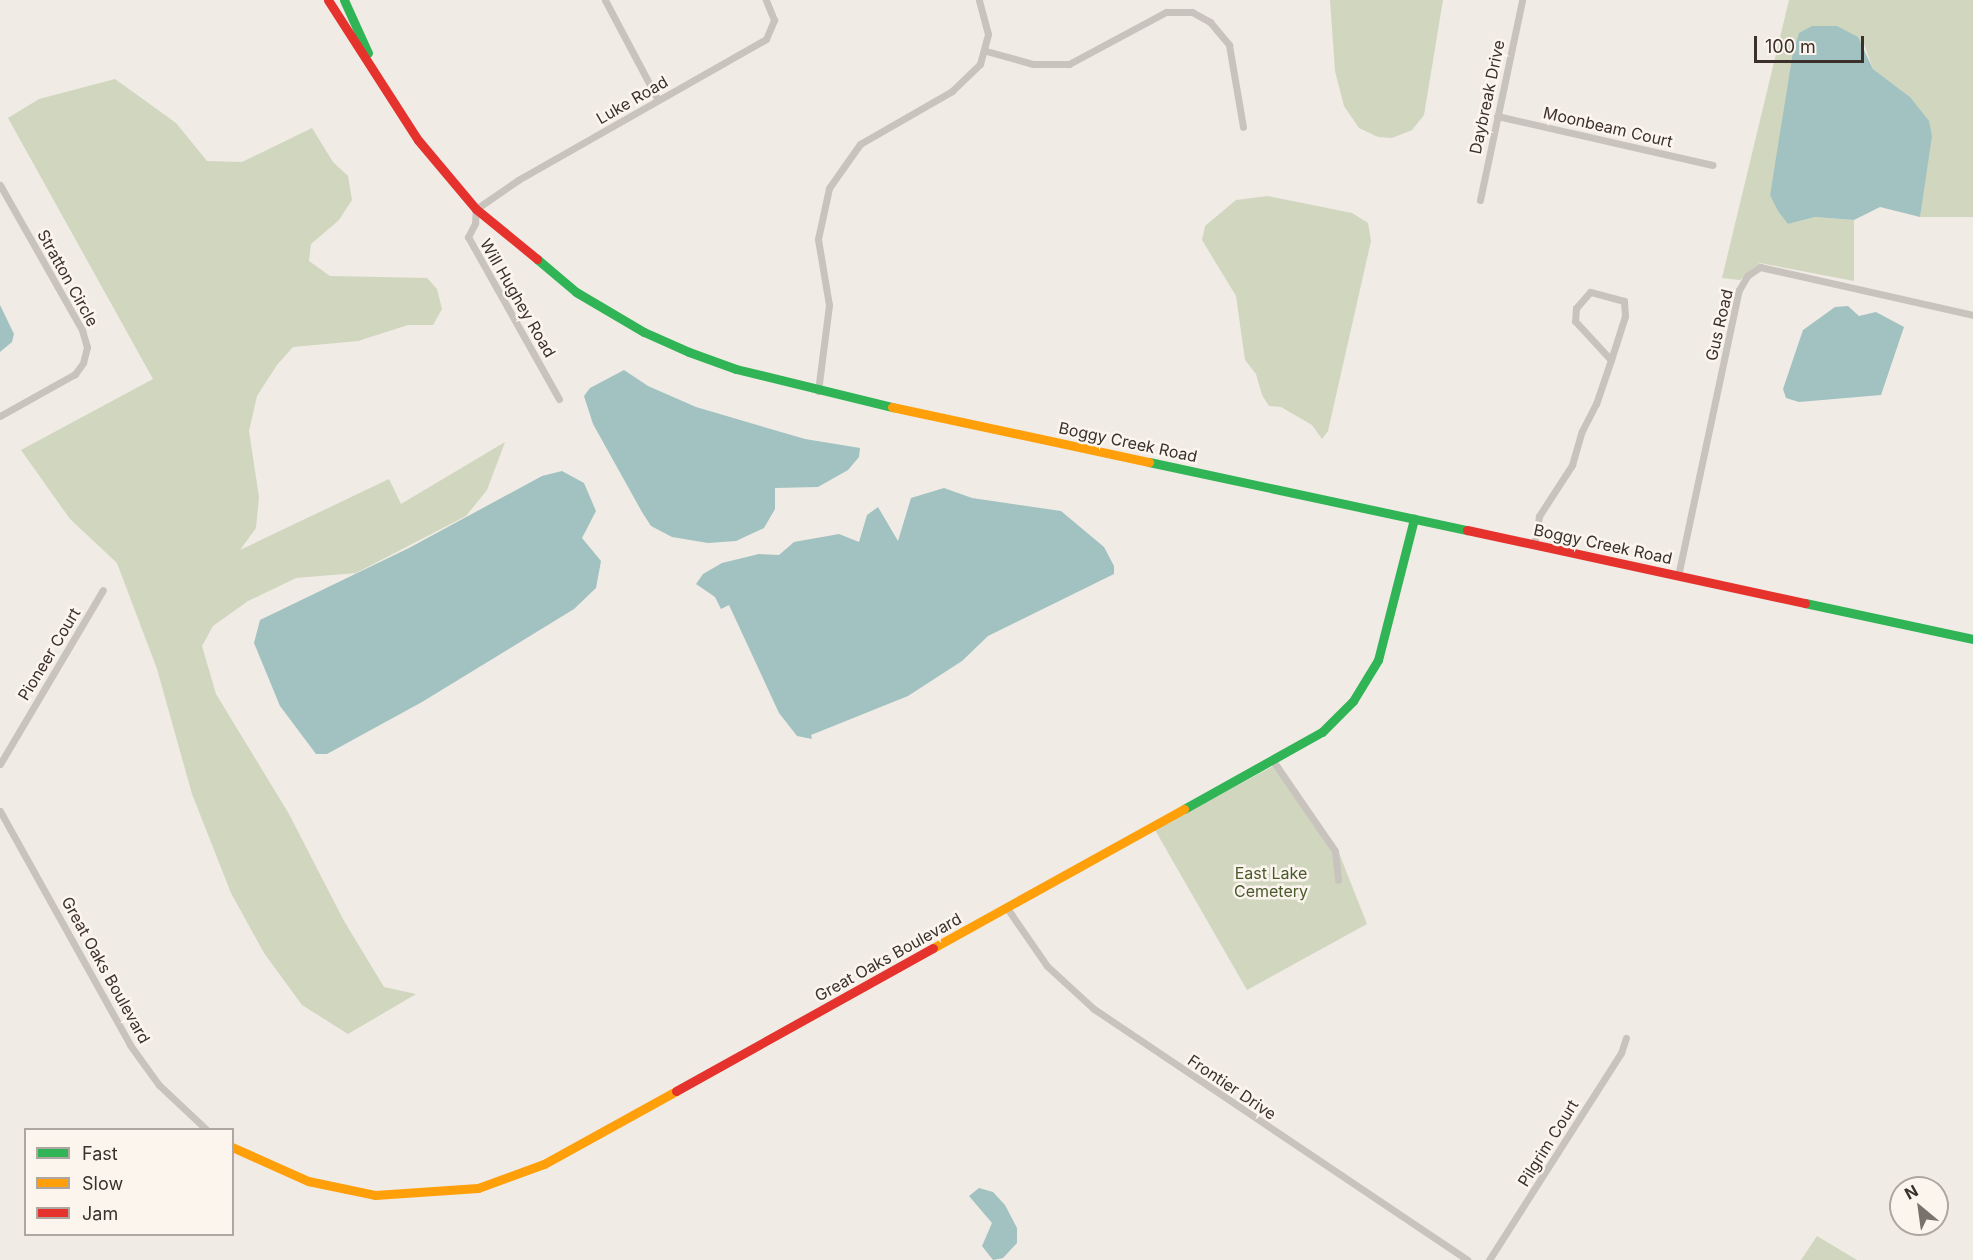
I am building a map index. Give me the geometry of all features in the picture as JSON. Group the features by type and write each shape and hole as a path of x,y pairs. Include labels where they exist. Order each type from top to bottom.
{"main road":[{"name":"Boggy Creek Road","path":"328,0 436,164 476,209 545,269 644,332 736,369 818,391 1973,639"},
{"name":"Boggy Creek Road","path":"344,0 380,81"},
{"name":"Great Oaks Boulevard","path":"234,1148 308,1181 375,1196 450,1192 504,1180 544,1164 1322,732 1353,701 1378,660 1414,519"}],"street":[{"path":"605,0 658,100"},
{"name":"Luke Road","path":"476,209 518,180 766,39 774,20 766,0"},
{"path":"818,391 829,305 819,230 830,186 860,144 952,91 980,64 986,51 986,16 979,0"},
{"name":"Daybreak Drive","path":"1480,200 1522,0"},
{"path":"986,51 1033,64 1069,64 1166,12 1192,12 1210,22 1229,45 1244,127"},
{"name":"Moonbeam Court","path":"1497,116 1713,165"},
{"name":"Stratton Circle","path":"0,185 82,330 87,347 83,363 75,375 0,416"},
{"name":"Will Hughey Road","path":"476,209 475,223 468,237 560,399"},
{"name":"Gus Road","path":"1678,576 1739,290 1747,276 1760,267 1973,315"},
{"path":"1534,544 1539,516 1572,465 1611,360 1625,316 1624,301 1590,292 1576,308 1575,321 1611,360"},
{"name":"Pioneer Court","path":"0,764 103,590"},
{"path":"1273,761 1335,851 1338,879"},
{"name":"Great Oaks Boulevard","path":"0,811 130,1045 159,1085 205,1128"},
{"name":"Frontier Drive","path":"1007,908 1047,966 1094,1009 1467,1260"},
{"name":"Pilgrim Court","path":"1490,1260 1621,1053 1626,1038"}],"green space":[{"path":"1330,0 1443,0 1424,115 1412,130 1392,138 1378,137 1359,128 1344,106 1335,71"},
{"path":"1789,0 1973,0 1973,217 1920,217 1923,187 1910,97 1873,69 1864,44 1799,33 1770,195 1788,224 1815,217 1854,220 1854,281 1760,263 1740,280 1722,278"},
{"path":"115,79 176,123 207,161 242,162 312,128 333,162 348,176 352,200 339,220 311,244 309,261 330,276 427,278 437,289 442,309 433,325 408,325 358,341 293,347 277,365 257,396 249,431 259,497 256,528 240,550 389,479 401,504 505,442 487,490 466,516 356,573 296,578 248,601 213,626 202,646 216,694 289,814 344,921 384,987 416,994 348,1034 302,1005 264,953 231,893 192,794 157,669 117,563 70,519 21,450 153,379 8,118 39,99"},
{"path":"1268,196 1352,213 1368,223 1371,241 1328,431 1322,439 1312,425 1281,407 1269,406 1262,395 1256,374 1245,360 1236,296 1202,240 1205,226 1236,200"},
{"name":"East Lake Cemetery","path":"1279,763 1337,848 1367,924 1247,990 1155,830"},
{"path":"1817,1236 1857,1260 1801,1260"}],"water":[{"path":"1812,26 1837,26 1858,37 1873,69 1910,97 1929,121 1932,136 1920,217 1880,207 1854,220 1815,217 1788,224 1778,211 1770,195 1793,52 1799,33"},
{"path":"0,305 14,334 12,342 0,352"},
{"path":"1848,306 1859,316 1876,312 1904,327 1881,395 1799,402 1786,398 1783,389 1803,330 1835,307"},
{"path":"624,370 648,386 696,407 805,439 860,448 859,457 848,470 818,487 775,488 775,509 764,528 736,541 708,543 672,537 651,526 642,512 593,424 584,396 590,388"},
{"path":"562,471 584,483 596,511 582,538 601,561 596,588 574,609 422,702 327,754 316,754 280,706 254,643 260,620 409,548 542,476"},
{"path":"944,488 972,498 1061,511 1104,547 1114,566 1114,574 988,636 962,661 908,696 811,735 812,739 797,736 779,713 729,605 721,609 715,597 696,584 703,574 722,563 759,554 779,555 794,542 839,534 859,542 867,515 878,507 898,541 911,498"},
{"path":"979,1188 993,1192 1005,1205 1017,1228 1017,1243 1003,1258 993,1260 982,1246 992,1223 969,1196"}],"traffic: fast":[{"path":"344,0 368,53"},
{"path":"537,259 576,292 644,332 689,352 736,369 892,407"},
{"path":"1149,462 1467,530"},
{"path":"1184,809 1322,732 1353,701 1378,660 1414,519"},
{"path":"1805,603 1973,639"}],"traffic: slow":[{"path":"892,407 1149,462"},
{"path":"933,948 1184,809"},
{"path":"234,1148 308,1181 375,1195 478,1188 544,1164 676,1091"}],"traffic: jam":[{"path":"328,0 418,140 476,209 537,259"},
{"path":"1467,530 1805,603"},
{"path":"676,1091 933,948"}]}
